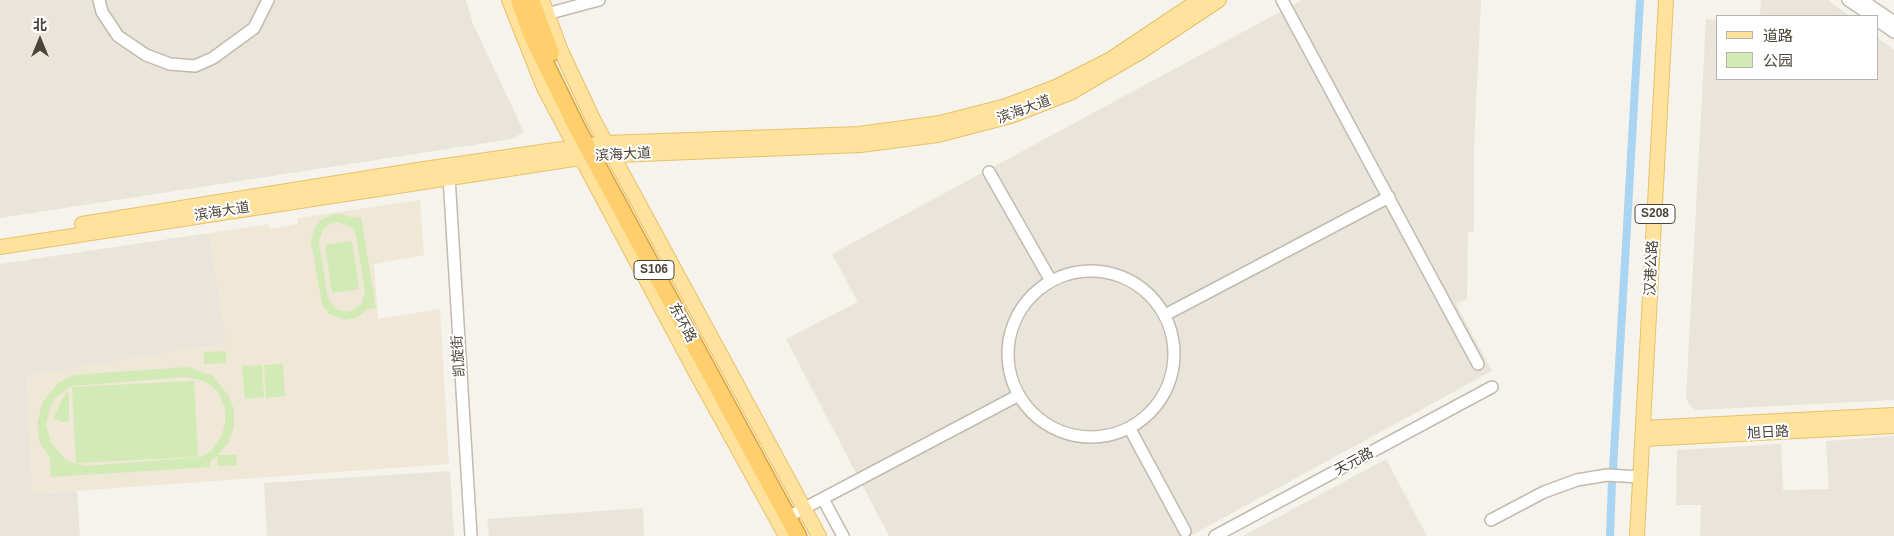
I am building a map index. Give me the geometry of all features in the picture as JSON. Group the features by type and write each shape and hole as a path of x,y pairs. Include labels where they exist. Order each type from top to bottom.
{"highway":[{"name":"东环路","path":"519,0 535,43 791,515 807,536"},
{"name":"东环路","path":"531,0 542,16 562,77 594,150"},
{"name":"东环路","path":"791,515 798,536"}],"main road":[{"path":"509,0 540,79 594,150"},
{"path":"542,0 542,16"},
{"name":"滨海大道","path":"0,238 424,169 594,150 859,134 914,128 960,119 1006,106 1066,82 1111,59 1199,0"},
{"name":"滨海大道","path":"0,247 446,177 594,150 860,145 916,139 964,130 1017,114 1070,93 1142,51 1219,0"},
{"name":"汉港公路","path":"1644,536 1646,434 1666,0"},
{"name":"汉港公路","path":"1637,536 1640,477 1646,434 1671,0"},
{"name":"旭日路","path":"1646,434 1894,415"},
{"name":"旭日路","path":"1646,434 1894,426"},
{"path":"786,536 791,515 819,536"}],"street":[{"path":"99,0 102,12 118,36 146,55 170,64 195,66 214,57 254,28 268,0"},
{"path":"542,16 599,0"},
{"path":"1282,0 1478,364"},
{"path":"1848,0 1870,15"},
{"path":"1862,0 1894,22"},
{"path":"1879,21 1894,32"},
{"path":"990,172 1051,281"},
{"name":"凯旋街","path":"446,177 465,536"},
{"name":"凯旋街","path":"446,177 470,536"},
{"path":"1165,315 1389,197"},
{"path":"1076,272 1102,272 1119,276 1128,279 1149,294 1165,315 1174,340 1174,366 1167,392 1151,413 1130,429 1102,438 1073,436 1046,426 1025,406 1011,381 1007,352 1013,324 1028,299 1051,281 1076,272"},
{"name":"天元路","path":"1215,536 1492,387"},
{"path":"791,515 1019,395"},
{"path":"1130,429 1185,532"},
{"path":"1491,520 1544,492 1577,480 1607,475 1640,477"},
{"path":"823,499 843,536"}],"shaded area":[{"path":"0,0 466,0 473,24 524,132 512,139 0,218"},
{"path":"1302,0 1481,0 1474,147 1474,231 1468,232 1467,299 1456,304 1492,371 1190,536 889,536 786,339 858,302 832,254"},
{"path":"1761,0 1828,0 1848,15 1760,15"},
{"path":"1706,19 1716,20 1716,80 1879,80 1879,39 1894,50 1894,400 1696,410 1690,406 1686,398"},
{"path":"420,200 424,255 374,264 378,319 440,309 449,464 33,494 27,376 226,343 209,233 268,224 270,229 298,224 298,218"},
{"path":"209,233 227,343 27,376 33,494 77,491 80,536 0,536 0,264"},
{"path":"1894,436 1894,536 1700,536 1701,505 1676,505 1677,450 1781,444 1783,490 1829,489 1826,441"},
{"path":"1386,459 1427,536 1243,536"},
{"path":"450,471 454,536 267,536 264,483"},
{"path":"643,508 644,536 489,536 487,519"}],"green space":[{"path":"340,214 354,218 361,217 376,308 368,309 356,318 345,320 329,314 322,304 311,242 314,229 321,220 331,215","holes":["338,222 351,227 356,235 365,291 362,304 349,312 337,310 328,299 319,242 323,229 330,224"]},
{"path":"352,241 359,289 332,293 325,245"},
{"path":"226,351 226,363 204,364 204,352"},
{"path":"283,364 285,396 266,398 264,365"},
{"path":"262,365 264,397 245,399 242,366"},
{"path":"188,367 213,376 229,396 234,410 234,427 228,443 218,455 236,455 237,465 218,466 217,456 210,461 210,467 51,477 50,458 40,443 37,425 42,403 58,383 71,376","holes":["185,377 201,380 212,386 219,394 225,409 225,425 221,437 211,451 202,457 85,466 66,460 51,443 46,425 50,407 56,397 72,386"]},
{"path":"194,381 198,457 76,463 72,387"},
{"path":"66,392 69,393 69,422 63,422 53,418"}],"waterway":[{"path":"1613,470 1640,0"},
{"path":"1610,536 1612,480"}]}
